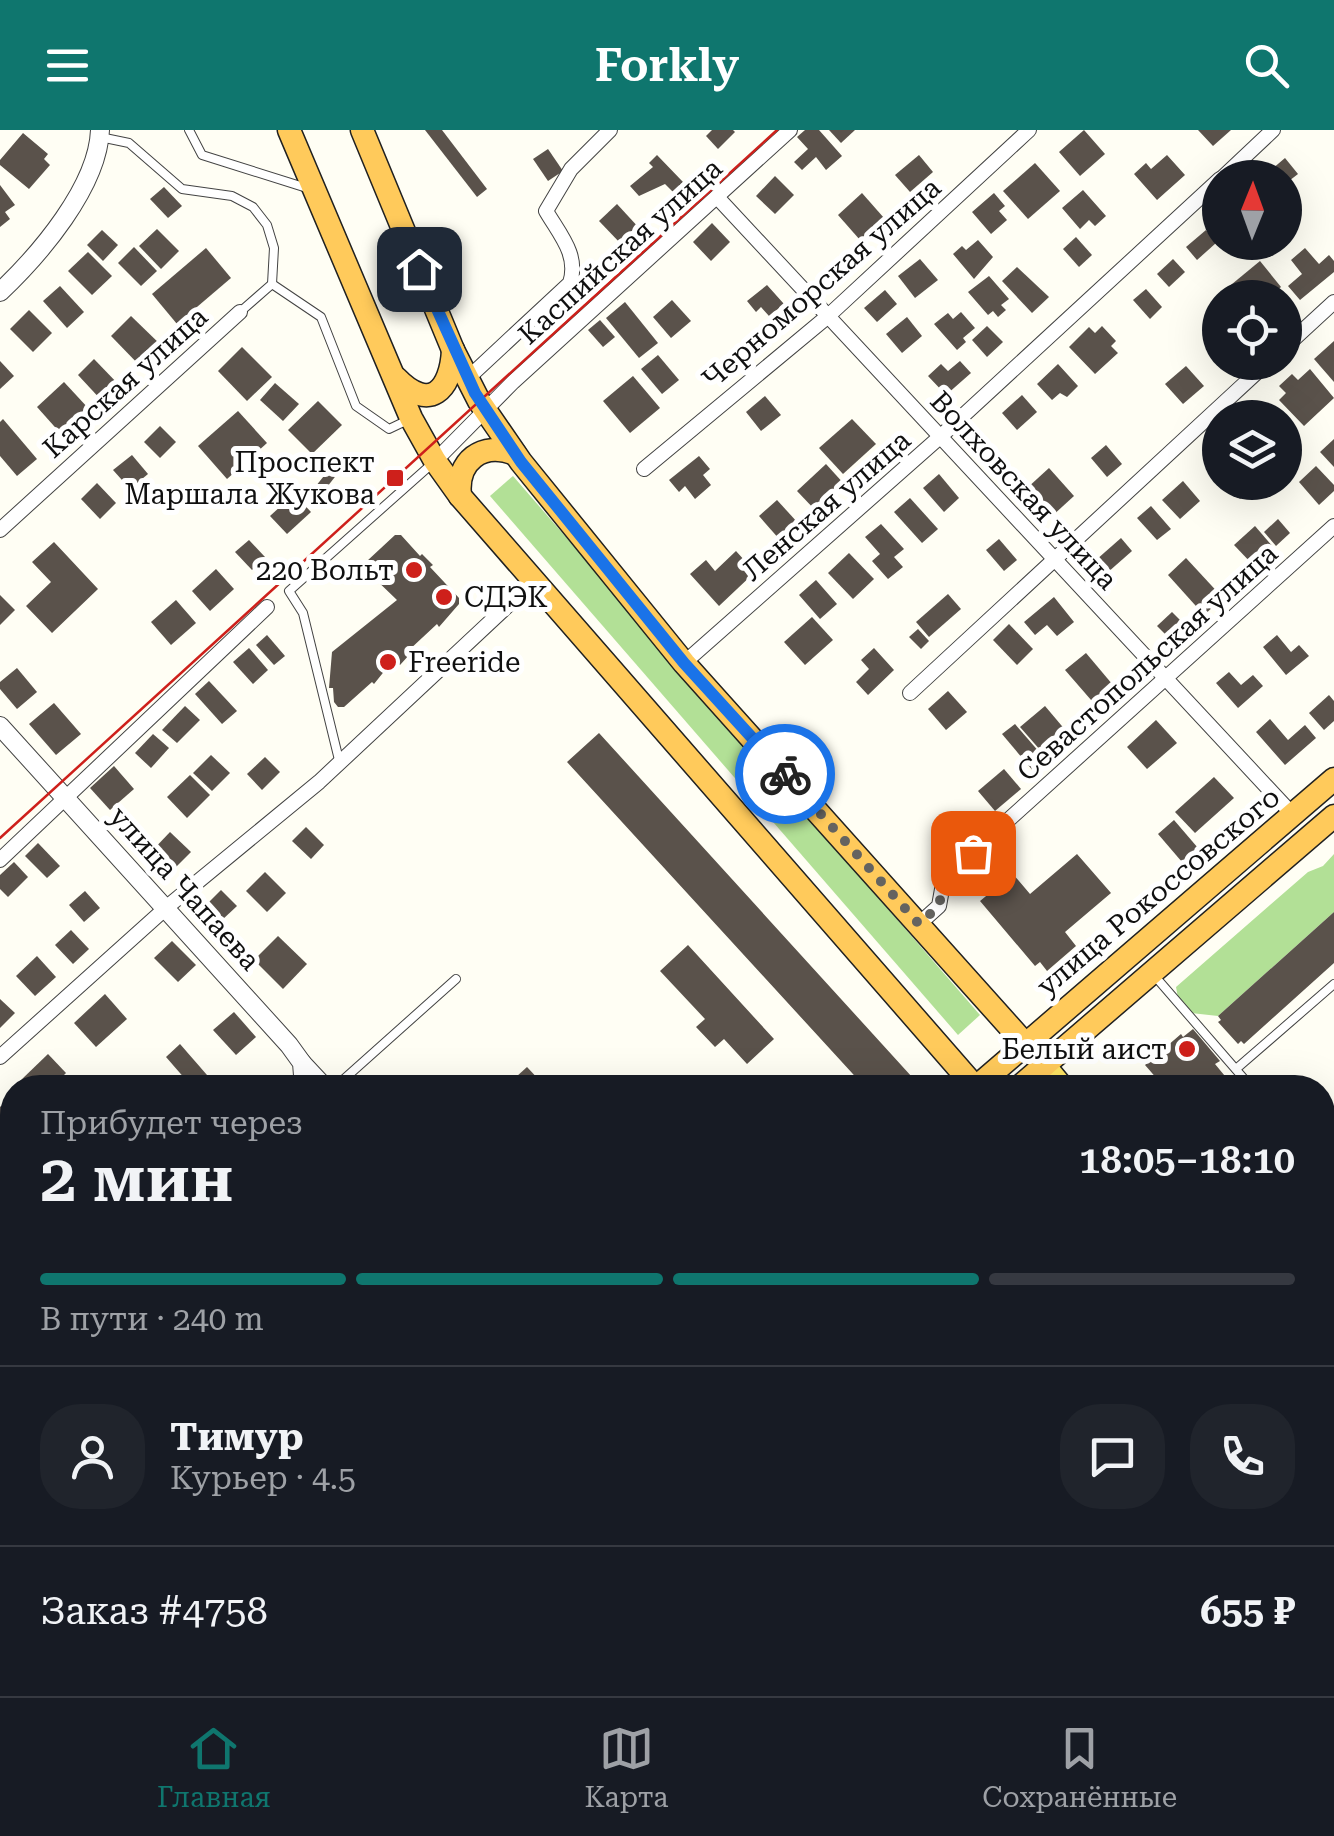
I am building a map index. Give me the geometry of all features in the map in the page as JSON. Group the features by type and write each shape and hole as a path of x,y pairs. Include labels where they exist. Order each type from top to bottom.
{"highway":[{"path":"290,130 390,372 435,462 460,496 965,1075"},
{"path":"362,130 453,350 484,409 515,454 684,663 1044,1065"},
{"path":"390,372 405,388 422,396 437,394 448,382 453,350"},
{"path":"460,496 462,467 472,456 486,449 501,448 515,454"},
{"name":"улица Рокоссовского","path":"988,1075 1334,780"},
{"name":"улица Рокоссовского","path":"1033,1075 1334,816"}],"main road":[{"path":"1044,1065 1052,1075"}],"street":[{"path":"468,379 570,283 572,253 546,211 570,170 610,130"},
{"name":"Каспийская улица","path":"435,462 484,409 790,130"},
{"name":"Черноморская улица","path":"644,470 827,317 1029,130"},
{"name":"Ленская улица","path":"1240,160 1273,130"},
{"path":"0,292 38,256 64,219 90,170 100,134"},
{"name":"Ленская улица","path":"684,663 941,436 1202,196"},
{"name":"Волховская улица","path":"717,197 1294,816"},
{"path":"1302,331 1334,302"},
{"name":"Карская улица","path":"0,530 240,312"},
{"path":"910,693 1248,380"},
{"name":"Севастопольская улица","path":"919,924 939,906 944,878 1334,526"},
{"path":"0,1057 166,907 340,764 534,581"},
{"path":"0,860 268,607"},
{"name":"улица Чапаева","path":"0,726 318,1075"},
{"path":"288,1045 302,1062 303,1075"}],"lane":[{"path":"190,130 202,154 314,190"},
{"path":"100,134 128,142 182,189 232,196 253,208 267,225 274,248 272,284 240,312"},
{"path":"272,284 321,317 356,406 388,429 411,418"},
{"path":"340,764 304,613 290,591 435,462"},
{"path":"1152,973 1241,1075"},
{"path":"346,1075 456,979"},
{"path":"1236,1069 1334,984"}],"green space":[{"path":"513,476 980,1015 958,1035 490,496"},
{"path":"1334,854 1334,912 1218,1016 1191,1013 1178,998 1176,987"}],"building":[{"path":"425,130 442,130 487,189 477,197"},
{"path":"712,130 735,132 718,149 706,136"},
{"path":"805,130 819,130 842,156 826,170 816,157 802,170 794,162 808,149 797,137"},
{"path":"829,130 855,130 841,143"},
{"path":"1084,130 1105,154 1080,176 1059,152"},
{"path":"1198,130 1231,130 1213,146"},
{"path":"23,133 48,154 44,159 50,165 29,189 0,165"},
{"path":"548,149 563,171 548,181 533,159"},
{"path":"657,155 683,182 673,192 665,184 639,196 630,186 653,167 649,163"},
{"path":"919,155 933,172 910,192 895,175"},
{"path":"1167,155 1185,175 1157,200 1134,174 1146,163 1151,169"},
{"path":"1035,163 1060,191 1028,219 1003,191"},
{"path":"775,176 794,195 775,214 756,196"},
{"path":"0,185 15,205 5,212 10,219 0,227"},
{"path":"164,187 182,206 168,218 150,199"},
{"path":"1083,190 1106,216 1095,226 1089,220 1080,229 1062,208"},
{"path":"862,193 884,218 860,240 838,215"},
{"path":"994,193 1005,206 999,211 1007,220 991,234 972,212"},
{"path":"617,204 640,229 622,245 599,221"},
{"path":"712,223 730,242 711,261 693,242"},
{"path":"157,229 179,251 161,269 139,246"},
{"path":"102,230 118,245 103,261 87,245"},
{"path":"1202,233 1202,256 1197,260 1186,247"},
{"path":"1076,237 1092,255 1079,267 1063,249"},
{"path":"978,240 993,257 974,279 953,254"},
{"path":"134,247 157,271 141,286 118,263"},
{"path":"206,248 231,278 177,324 152,294"},
{"path":"1305,248 1319,264 1329,255 1334,261 1334,272 1302,298 1302,280 1295,280 1302,274 1291,260 1302,260"},
{"path":"88,252 112,276 92,295 68,271"},
{"path":"920,259 938,280 915,298 898,276"},
{"path":"1173,259 1185,272 1169,287 1157,274"},
{"path":"1260,261 1275,280 1237,280"},
{"path":"1017,267 1049,297 1032,313 1002,281"},
{"path":"989,276 1009,299 1001,305 1006,310 998,317 993,311 988,315 968,292"},
{"path":"767,285 784,304 769,316 761,307 756,312 747,301"},
{"path":"60,286 84,312 67,328 43,301"},
{"path":"1146,289 1162,307 1150,319 1133,300"},
{"path":"885,290 897,304 877,322 864,308"},
{"path":"672,300 691,321 671,338 653,317"},
{"path":"625,302 658,343 639,358 606,318"},
{"path":"29,310 52,333 33,352 10,329"},
{"path":"961,312 975,328 957,350 934,324 948,313 953,319"},
{"path":"131,316 163,347 142,368 111,336"},
{"path":"907,317 922,336 902,353 886,334"},
{"path":"600,320 615,337 603,347 588,330"},
{"path":"987,326 1003,342 987,357 972,340"},
{"path":"1102,326 1116,341 1111,346 1118,353 1095,374 1069,347 1089,327 1095,333"},
{"path":"1334,341 1334,382 1314,359"},
{"path":"242,347 272,377 247,401 218,371"},
{"path":"658,355 679,380 662,394 641,369"},
{"path":"94,359 121,387 104,403 78,375"},
{"path":"0,361 14,376 0,389"},
{"path":"960,361 971,373 946,395 928,376 941,364 948,371"},
{"path":"1058,364 1078,386 1067,397 1060,393 1052,400 1037,384"},
{"path":"1186,366 1204,386 1183,404 1165,384"},
{"path":"1310,369 1334,398 1304,426 1302,400 1279,400 1286,393 1279,386 1286,380 1302,380"},
{"path":"633,376 660,408 630,433 603,401"},
{"path":"64,382 89,409 62,435 37,407"},
{"path":"275,383 299,404 283,421 260,400"},
{"path":"1022,395 1037,412 1017,430 1002,413"},
{"path":"765,396 781,415 761,431 746,412"},
{"path":"318,401 342,425 312,454 288,430"},
{"path":"238,411 267,443 227,479 198,446"},
{"path":"3,419 37,459 17,476 0,456"},
{"path":"852,419 876,444 843,474 819,448"},
{"path":"160,426 176,442 160,458 144,442"},
{"path":"1334,439 1334,467 1320,452"},
{"path":"1106,445 1122,464 1107,477 1091,458"},
{"path":"132,455 148,474 130,489 113,470"},
{"path":"699,456 710,469 703,475 711,485 695,499 685,486 679,492 669,480"},
{"path":"826,464 845,485 816,511 797,491"},
{"path":"1316,466 1334,485 1334,491 1319,505 1302,485 1302,479"},
{"path":"331,467 338,473 320,496 312,491"},
{"path":"1049,468 1074,496 1051,517 1026,489"},
{"path":"939,474 959,498 944,512 923,488"},
{"path":"1183,481 1200,501 1180,519 1162,500"},
{"path":"97,483 116,503 100,519 81,499"},
{"path":"294,494 311,512 287,534 270,516"},
{"path":"910,498 938,529 922,543 894,512"},
{"path":"777,500 798,523 780,540 759,516"},
{"path":"1151,506 1171,529 1157,540 1137,518"},
{"path":"1278,519 1290,533 1276,546 1264,532"},
{"path":"881,524 904,549 894,557 903,567 888,579 872,561 880,554 865,537"},
{"path":"1255,526 1274,548 1254,566 1234,545"},
{"path":"395,535 401,535 433,565 430,567 459,598 459,604 439,627 437,624 408,651 410,654 400,665 397,662 386,669 374,684 344,707 338,707 333,688 329,688 332,652 397,600 371,575 367,565"},
{"path":"1121,538 1132,551 1107,573 1096,560"},
{"path":"999,539 1017,560 1004,571 986,550"},
{"path":"249,540 265,557 252,570 235,552"},
{"path":"54,542 98,589 52,633 26,606 51,582 32,562"},
{"path":"736,551 755,572 719,606 690,574 706,560 715,571"},
{"path":"849,553 874,579 853,599 828,573"},
{"path":"1186,558 1223,598 1204,615 1168,575"},
{"path":"216,569 234,589 210,611 192,591"},
{"path":"816,580 837,604 820,619 799,595"},
{"path":"948,594 961,609 929,637 916,622"},
{"path":"0,595 15,610 0,625"},
{"path":"1054,597 1074,622 1057,636 1047,625 1035,635 1024,622"},
{"path":"176,600 196,623 171,645 151,622"},
{"path":"1172,612 1189,629 1174,643 1157,626"},
{"path":"812,617 833,640 805,665 784,642"},
{"path":"1009,624 1033,649 1017,665 993,640"},
{"path":"918,629 929,641 921,649 909,637"},
{"path":"267,635 285,656 274,665 256,645"},
{"path":"1277,635 1291,652 1299,645 1309,656 1286,675 1263,647"},
{"path":"249,648 268,670 253,684 233,662"},
{"path":"874,648 894,670 868,695 856,682 869,669 861,660"},
{"path":"1086,653 1118,691 1098,708 1065,670"},
{"path":"17,668 37,692 17,709 0,689 0,682"},
{"path":"1229,672 1241,685 1253,675 1263,686 1238,708 1216,683"},
{"path":"209,681 237,711 222,724 195,694"},
{"path":"948,691 967,712 946,730 928,709"},
{"path":"1329,695 1334,701 1334,721 1324,730 1309,713"},
{"path":"54,703 81,734 56,755 29,724"},
{"path":"185,706 200,720 177,743 162,730"},
{"path":"1045,706 1072,738 1048,759 1020,727"},
{"path":"1270,719 1288,740 1305,725 1316,738 1285,765 1256,732"},
{"path":"1156,720 1177,743 1147,769 1127,747"},
{"path":"1015,724 1047,761 1034,772 1002,734"},
{"path":"599,733 910,1075 854,1075 567,762"},
{"path":"153,734 169,748 151,768 135,753"},
{"path":"211,755 230,773 212,791 193,773"},
{"path":"265,757 280,772 262,790 247,774"},
{"path":"114,766 134,789 110,810 90,788"},
{"path":"1004,769 1021,789 995,811 978,791"},
{"path":"190,775 210,795 187,818 167,797"},
{"path":"1214,777 1234,798 1195,833 1175,812"},
{"path":"1174,820 1198,848 1182,862 1158,834"},
{"path":"306,827 324,845 311,859 292,841"},
{"path":"170,832 191,852 170,873 150,853"},
{"path":"38,843 60,866 47,878 25,856"},
{"path":"1077,854 1111,893 1065,932 1076,946 1047,971 1040,962 1035,966 980,901 1013,874 1030,894"},
{"path":"14,862 28,877 8,897 0,889 0,875"},
{"path":"265,872 286,893 267,912 246,891"},
{"path":"221,890 237,906 221,921 205,906"},
{"path":"85,891 100,908 84,922 69,905"},
{"path":"1334,912 1334,963 1244,1044 1238,1044 1218,1022 1218,1016"},
{"path":"71,930 89,949 73,964 55,945"},
{"path":"278,936 307,964 283,989 254,960"},
{"path":"172,941 196,965 178,982 154,958"},
{"path":"688,945 774,1039 747,1064 724,1039 715,1047 696,1027 705,1019 660,971"},
{"path":"37,956 56,977 35,996 16,976"},
{"path":"105,994 127,1019 96,1047 74,1023"},
{"path":"0,999 15,1013 0,1028"},
{"path":"234,1012 256,1037 236,1055 213,1030"},
{"name":"Белый аист","path":"1193,1029 1220,1061 1215,1064 1224,1075 1154,1075 1145,1065 1181,1034 1183,1037"},
{"path":"180,1044 207,1075 182,1075 166,1057"},
{"path":"48,1054 66,1073 64,1075 26,1075"},
{"path":"527,1067 534,1075 518,1075"}],"tram line":[{"path":"0,838 777,130"}],"way so far":[{"path":"785,774 919,924 939,906 944,878 973,853"}],"place":[{"name":"Проспект Маршала Жукова","path":"395,478"},
{"name":"220 Вольт","path":"414,570"},
{"name":"СДЭК","path":"444,597"},
{"name":"Freeride","path":"388,662"},
{"name":"Белый аист","path":"1187,1049"}],"route":[{"path":"419,269 475,393 521,462 684,663 785,774"}]}
